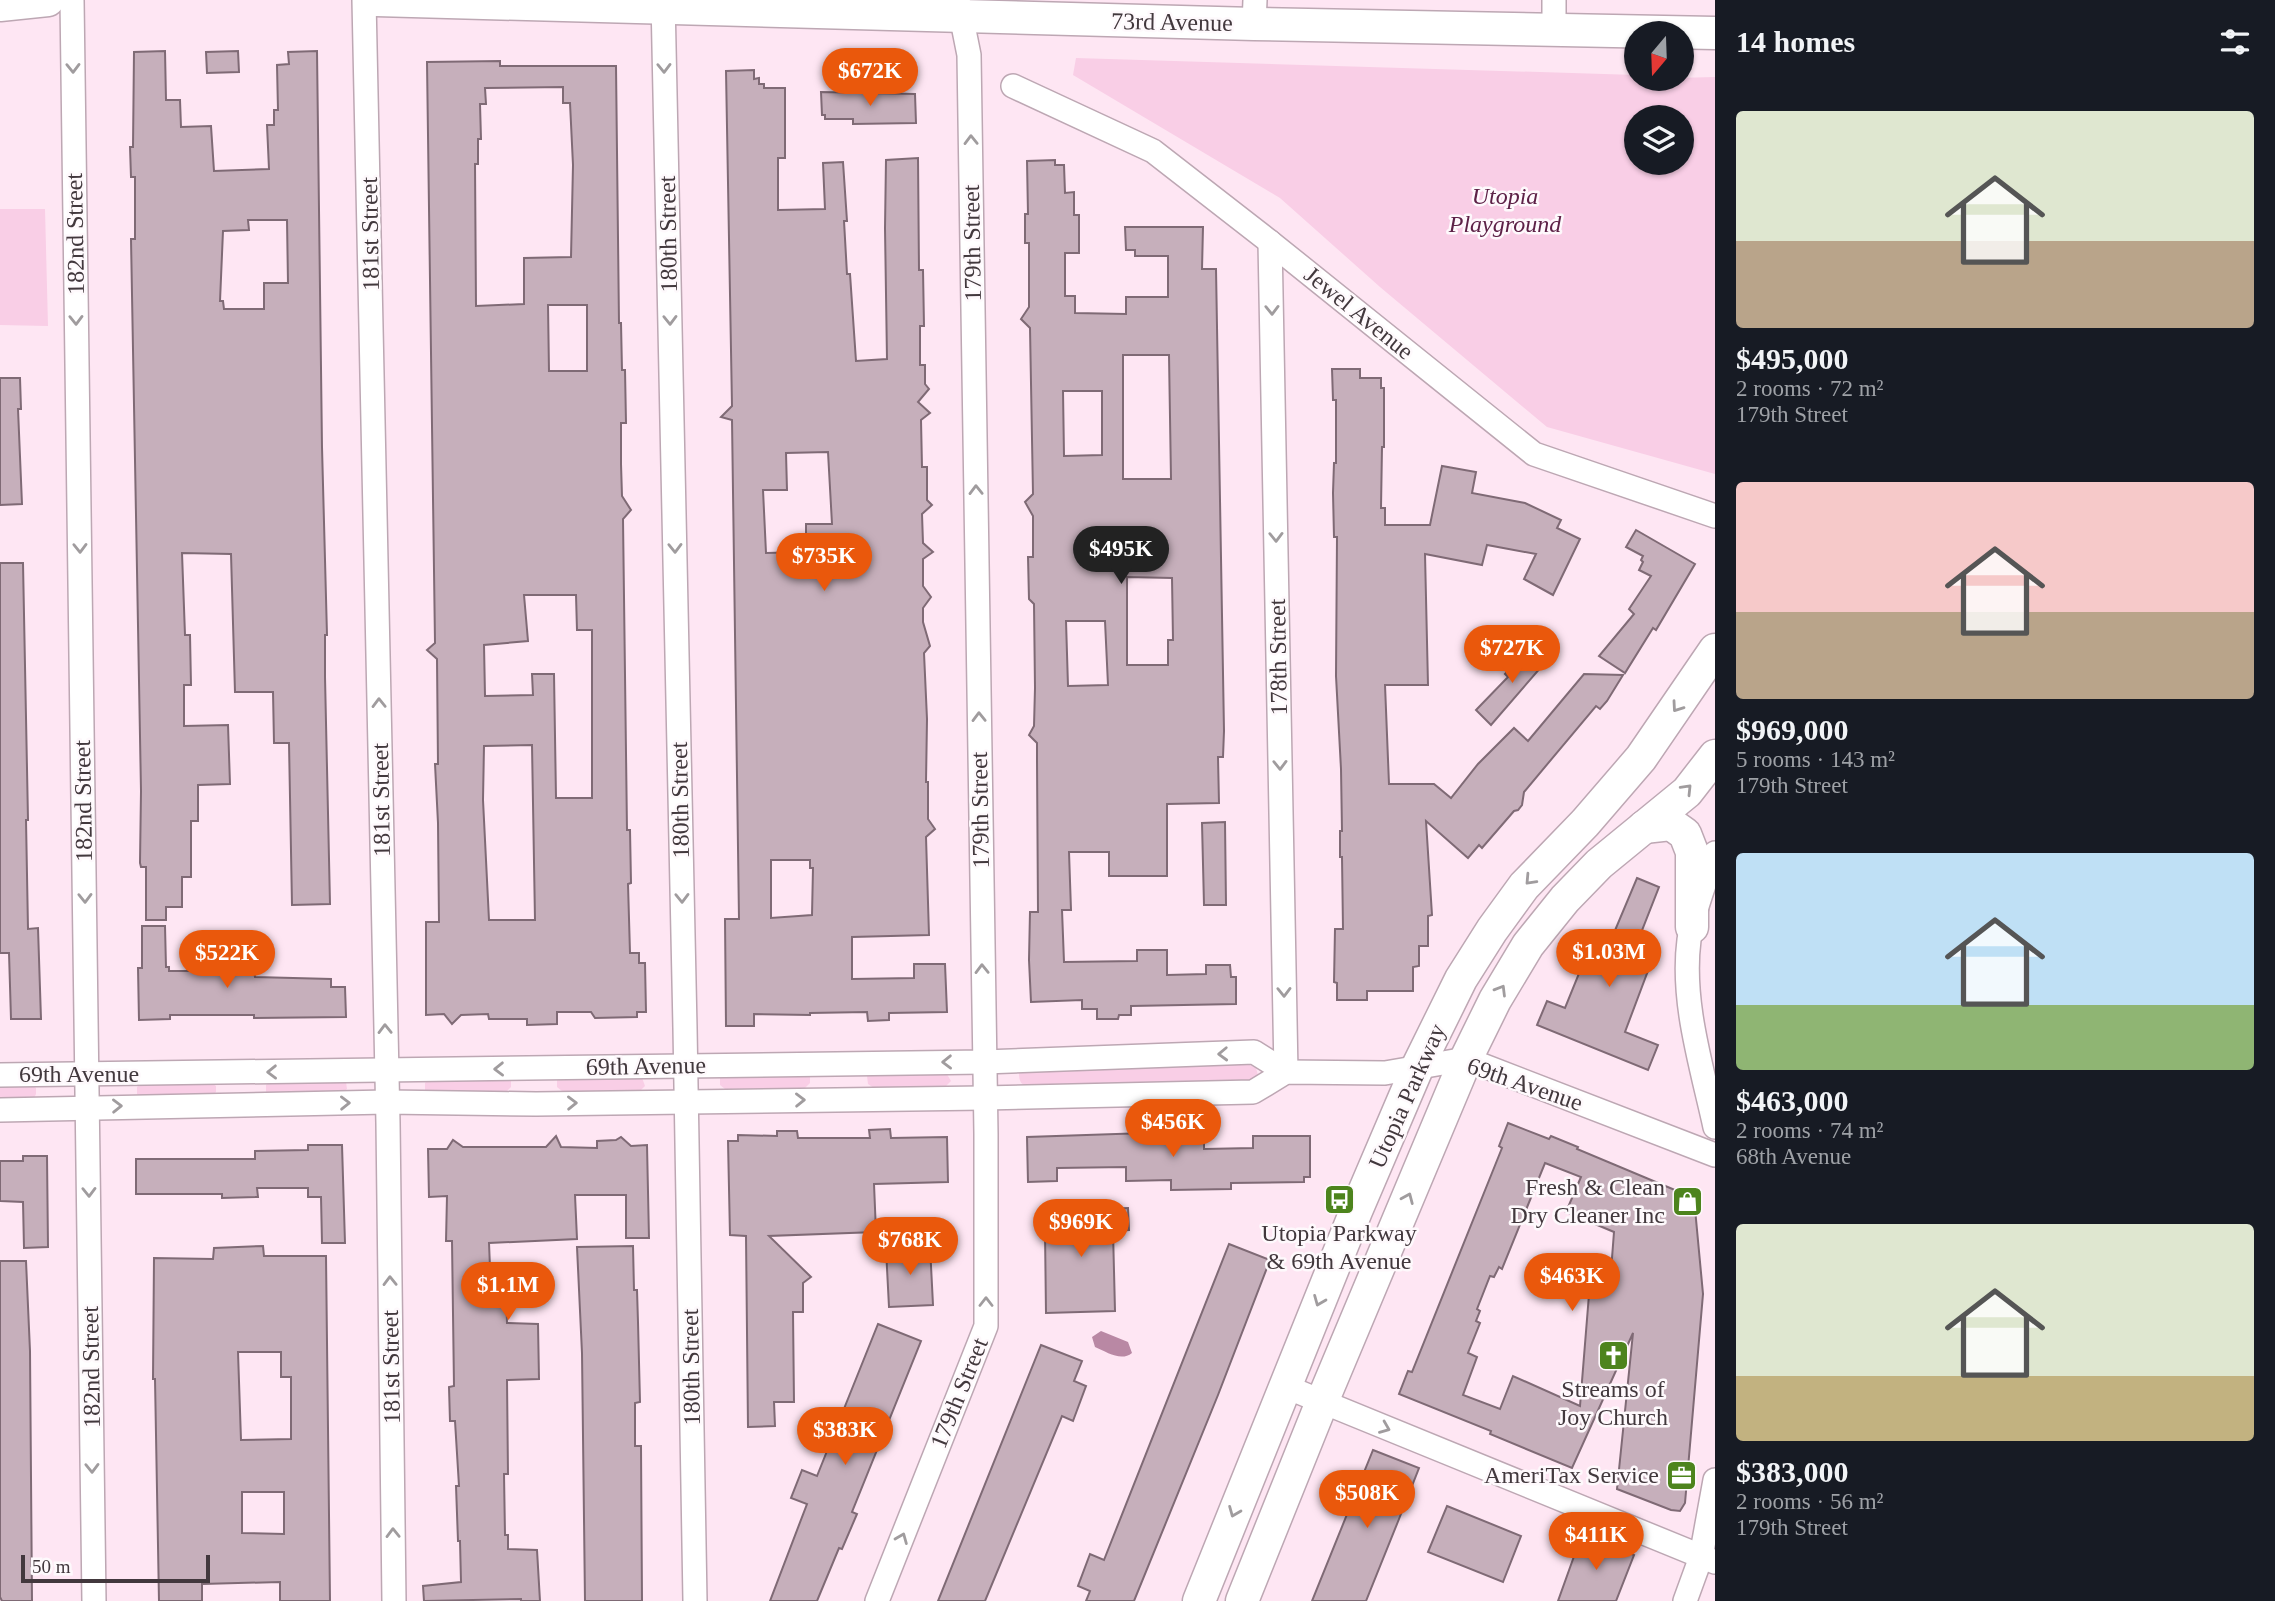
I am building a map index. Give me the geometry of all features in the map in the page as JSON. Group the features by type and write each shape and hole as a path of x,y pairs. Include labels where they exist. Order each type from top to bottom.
{"main road":[{"path":"0,5 48,0"},
{"name":"73rd Avenue","path":"376,0 1554,14 1715,33"},
{"name":"Utopia Parkway","path":"1199,1601 1284,1386 1418,1066 1461,979 1524,886 1585,823 1641,758 1715,650"},
{"name":"Utopia Parkway","path":"1242,1601 1466,1059 1495,1000 1528,945 1565,899 1599,864 1687,792 1715,756"},
{"path":"1644,827 1671,824 1685,835 1692,852 1692,927"}],"street":[{"name":"182nd Street","path":"72,0 94,1601"},
{"name":"181st Street","path":"364,0 387,1102 394,1601"},
{"name":"180th Street","path":"663,3 695,1601"},
{"name":"179th Street","path":"877,1601 986,1326 970,55 960,8"},
{"name":"Jewel Avenue","path":"1013,86 1153,151 1534,454 1715,516"},
{"name":"178th Street","path":"1270,242 1286,1072"},
{"path":"1715,853 1689,940 1692,1021 1715,1127"},
{"name":"69th Avenue","path":"0,1075 984,1062 1254,1052 1286,1072 1385,1073 1466,1059 1715,1155"},
{"path":"831,1064 832,1100"},
{"path":"534,1069 536,1104"},
{"name":"69th Avenue","path":"0,1110 387,1102 536,1104 1253,1092 1286,1072"},
{"path":"238,1105 239,1073"},
{"path":"1284,1386 1708,1559"},
{"path":"1685,1601 1708,1559 1715,1480"}],"green space":[{"name":"Utopia Playground","path":"1076,58 1624,75 1624,91 1694,91 1694,78 1715,77 1715,474 1547,427 1380,287 1280,198 1073,75"},
{"path":"0,209 45,209 48,326 0,325"},
{"path":"1248,1064 1256,1068 1258,1075 1252,1081 1030,1087 1020,1081 1019,1076 1025,1068"},
{"path":"945,1071 951,1081 946,1086 874,1088 868,1084 867,1076 872,1072"},
{"path":"725,1073 804,1073 810,1077 810,1083 805,1088 725,1089 720,1085 720,1078"},
{"path":"562,1075 641,1075 645,1086 640,1091 562,1091 557,1087 557,1080"},
{"path":"505,1077 511,1081 511,1087 506,1092 433,1095 425,1090 425,1083 429,1078"},
{"path":"341,1079 346,1082 347,1089 341,1094 275,1096 266,1092 266,1085 272,1080"},
{"path":"210,1082 216,1086 216,1092 211,1097 145,1099 137,1094 137,1087 141,1083"},
{"path":"0,1084 30,1084 36,1088 36,1094 33,1100 0,1100"}],"shaded area":[{"path":"1101,1331 1128,1342 1132,1353 1123,1357 1095,1347 1092,1337"}],"building":[{"path":"165,51 166,100 180,100 181,127 211,126 214,171 269,169 267,125 274,125 274,110 278,110 277,65 289,64 288,52 317,51 330,904 292,905 289,743 274,743 273,692 235,692 231,554 182,553 185,635 190,635 191,685 184,685 184,726 228,725 230,784 198,785 198,821 191,821 191,877 182,877 182,907 166,907 166,920 146,920 146,867 141,867 140,863 131,239 135,239 135,177 131,177 130,147 133,147 134,52","holes":["248,220 287,220 288,283 264,283 264,309 224,309 223,301 220,301 223,231 249,230"]},
{"path":"238,51 239,72 207,73 206,52"},
{"path":"500,61 500,66 616,66 619,323 622,370 625,370 626,423 621,423 622,496 631,510 623,519 627,830 630,830 631,883 628,884 630,953 639,953 639,963 645,963 646,1012 637,1012 637,1017 595,1018 591,1012 557,1012 557,1024 527,1025 527,1019 489,1019 488,1014 461,1015 452,1024 444,1014 426,1015 426,922 439,922 435,764 438,764 437,659 427,650 435,643 427,62","holes":["563,87 563,103 570,103 573,165 571,257 524,258 524,304 476,306 475,164 478,164 478,139 481,139 480,104 486,104 485,88","548,305 587,305 587,371 549,371","524,595 576,595 577,630 592,630 592,798 556,798 554,674 532,674 533,695 485,696 484,645 528,641","532,745 535,920 489,920 483,800 484,746"]},
{"path":"754,70 754,79 759,78 759,84 764,84 764,88 785,88 785,158 778,158 778,210 825,209 823,163 843,162 847,274 850,274 856,361 887,359 886,160 918,158 919,270 923,270 924,326 920,326 920,365 925,365 925,384 929,389 918,402 930,413 921,420 922,467 927,467 927,500 932,505 922,514 923,543 933,552 923,559 923,586 931,597 923,608 923,622 930,646 924,653 926,782 928,819 935,829 926,837 929,935 852,937 852,979 914,978 914,964 945,964 947,1012 889,1013 889,1020 868,1021 867,1012 754,1014 754,1026 726,1026 725,919 739,919 732,420 721,417 732,406 726,71","holes":["828,452 832,524 806,524 806,552 766,553 763,490 787,490 786,453","771,860 810,860 810,868 813,868 812,915 771,918"]},
{"path":"821,92 915,94 916,123 853,124 853,119 825,119 825,115 822,115"},
{"path":"1055,160 1055,165 1064,165 1065,193 1074,192 1074,215 1079,215 1079,253 1065,253 1065,296 1075,296 1075,313 1126,314 1126,297 1168,297 1168,256 1135,256 1135,250 1126,250 1125,227 1203,227 1202,269 1216,269 1224,731 1223,757 1218,757 1219,803 1167,804 1167,876 1109,876 1109,852 1069,852 1071,910 1062,910 1064,962 1137,961 1137,950 1167,950 1167,975 1206,974 1206,965 1230,965 1231,977 1236,977 1236,1004 1131,1006 1131,1015 1119,1015 1118,1019 1097,1019 1097,1009 1082,1009 1082,1000 1031,1002 1030,912 1038,912 1037,743 1029,735 1034,726 1035,688 1034,604 1029,599 1028,557 1033,557 1033,516 1025,502 1033,494 1030,328 1021,319 1029,307 1029,243 1025,243 1025,214 1028,214 1027,161","holes":["1123,355 1169,355 1171,479 1123,479","1063,391 1102,391 1102,455 1064,456","1127,577 1172,578 1173,640 1168,640 1168,665 1127,665","1066,621 1105,621 1108,685 1068,686"]},
{"path":"1332,369 1360,369 1360,378 1381,378 1381,388 1384,388 1384,447 1381,508 1385,508 1385,525 1430,525 1442,466 1476,472 1472,493 1525,503 1561,520 1557,528 1580,539 1553,595 1524,579 1536,554 1487,545 1482,565 1425,554 1428,685 1385,685 1389,784 1434,784 1451,798 1478,764 1514,728 1528,741 1584,674 1623,675 1607,701 1600,709 1596,706 1524,792 1522,805 1518,810 1514,811 1482,848 1479,845 1468,858 1426,821 1432,915 1428,916 1428,946 1419,946 1419,966 1413,967 1413,991 1367,991 1367,1000 1337,1000 1337,983 1334,982 1335,929 1343,929 1341,769 1336,676 1337,537 1334,537 1333,493 1336,400 1333,400"},
{"path":"0,378 20,378 21,409 18,409 22,504 0,505"},
{"path":"1636,530 1695,564 1656,630 1653,628 1625,673 1599,656 1634,614 1629,609 1651,576 1639,570 1643,556 1626,547"},
{"path":"0,563 23,563 28,929 38,928 41,1019 11,1019 9,953 0,953"},
{"path":"1537,648 1548,659 1491,725 1476,710 1508,677 1505,674 1525,652 1530,655"},
{"path":"1225,822 1226,905 1204,905 1202,823"},
{"path":"1637,878 1659,887 1630,961 1649,968 1625,1032 1658,1045 1648,1070 1537,1025 1547,1001 1565,1008 1595,934 1611,940"},
{"path":"142,926 165,926 166,967 169,967 169,971 254,971 255,977 331,979 331,987 345,987 346,1017 170,1015 170,1019 139,1020 138,968 142,968"},
{"path":"1508,1123 1549,1139 1551,1136 1694,1198 1703,1294 1685,1503 1680,1511 1617,1489 1633,1333 1572,1468 1490,1434 1491,1431 1399,1394 1408,1371 1412,1372 1502,1148 1499,1146","holes":["1545,1163 1581,1177 1566,1212 1614,1232 1610,1284 1590,1282 1580,1406 1513,1376 1500,1409 1463,1395 1477,1357 1468,1353 1480,1323 1476,1321 1480,1311 1477,1309 1490,1276 1494,1277 1499,1267 1502,1269"]},
{"path":"890,1129 891,1138 947,1137 948,1182 874,1184 876,1232 769,1236 811,1277 803,1283 803,1312 793,1312 794,1402 774,1402 775,1426 748,1427 746,1236 730,1235 728,1141 738,1141 738,1135 777,1136 777,1131 797,1131 798,1138 870,1138 869,1130"},
{"path":"1146,1133 1155,1135 1155,1139 1204,1138 1204,1149 1253,1148 1253,1136 1310,1136 1310,1177 1304,1177 1304,1182 1231,1183 1231,1189 1171,1190 1171,1180 1126,1181 1126,1167 1057,1168 1057,1181 1028,1182 1027,1137"},
{"path":"556,1136 561,1147 597,1148 597,1141 616,1140 621,1137 631,1146 647,1145 649,1238 626,1238 626,1195 575,1195 577,1239 489,1243 491,1292 506,1291 507,1323 538,1324 539,1379 507,1380 508,1474 504,1474 505,1535 508,1535 508,1549 537,1550 540,1601 424,1601 423,1586 461,1582 455,1421 450,1421 449,1387 454,1386 452,1241 446,1241 447,1196 429,1197 428,1149 447,1149 453,1140 463,1147 546,1147"},
{"path":"308,1145 342,1145 345,1243 322,1243 321,1197 308,1197 308,1188 257,1188 258,1197 222,1198 222,1194 136,1194 136,1159 255,1159 255,1151 308,1150"},
{"path":"23,1156 47,1156 48,1247 24,1248 23,1202 0,1201 0,1161 23,1161"},
{"path":"1128,1208 1129,1230 1113,1231 1115,1311 1046,1313 1045,1232 1040,1231 1040,1211"},
{"path":"1229,1244 1270,1260 1218,1395 1134,1601 1086,1601 1090,1591 1078,1586 1090,1554 1104,1560"},
{"path":"263,1246 264,1256 326,1256 330,1601 280,1601 280,1582 202,1584 202,1601 159,1601 153,1379 154,1258 213,1259 214,1248","holes":["238,1352 281,1352 281,1377 291,1377 291,1439 241,1440","242,1492 284,1492 284,1534 242,1533"]},
{"path":"633,1246 638,1322 640,1402 635,1403 635,1446 641,1446 642,1601 585,1601 582,1353 577,1247"},
{"path":"930,1246 933,1305 889,1307 886,1249"},
{"path":"0,1261 26,1261 30,1351 32,1601 2,1601 0,1597"},
{"path":"878,1324 921,1341 852,1512 857,1514 842,1549 839,1548 817,1601 770,1601 807,1504 791,1498 802,1470 817,1476"},
{"path":"1041,1345 1082,1361 1074,1381 1086,1386 1073,1421 1062,1416 985,1601 938,1601"},
{"path":"1373,1450 1419,1468 1366,1601 1312,1601"},
{"path":"1447,1506 1521,1536 1503,1582 1428,1552"},
{"path":"1582,1534 1634,1555 1616,1601 1558,1601"}],"place":[{"name":"Utopia Parkway & 69th Avenue","path":"1339,1199"},
{"name":"Fresh & Clean Dry Cleaner Inc","path":"1688,1201"},
{"name":"Streams of Joy Church","path":"1613,1355"},
{"name":"AmeriTax Service","path":"1682,1475"}]}
